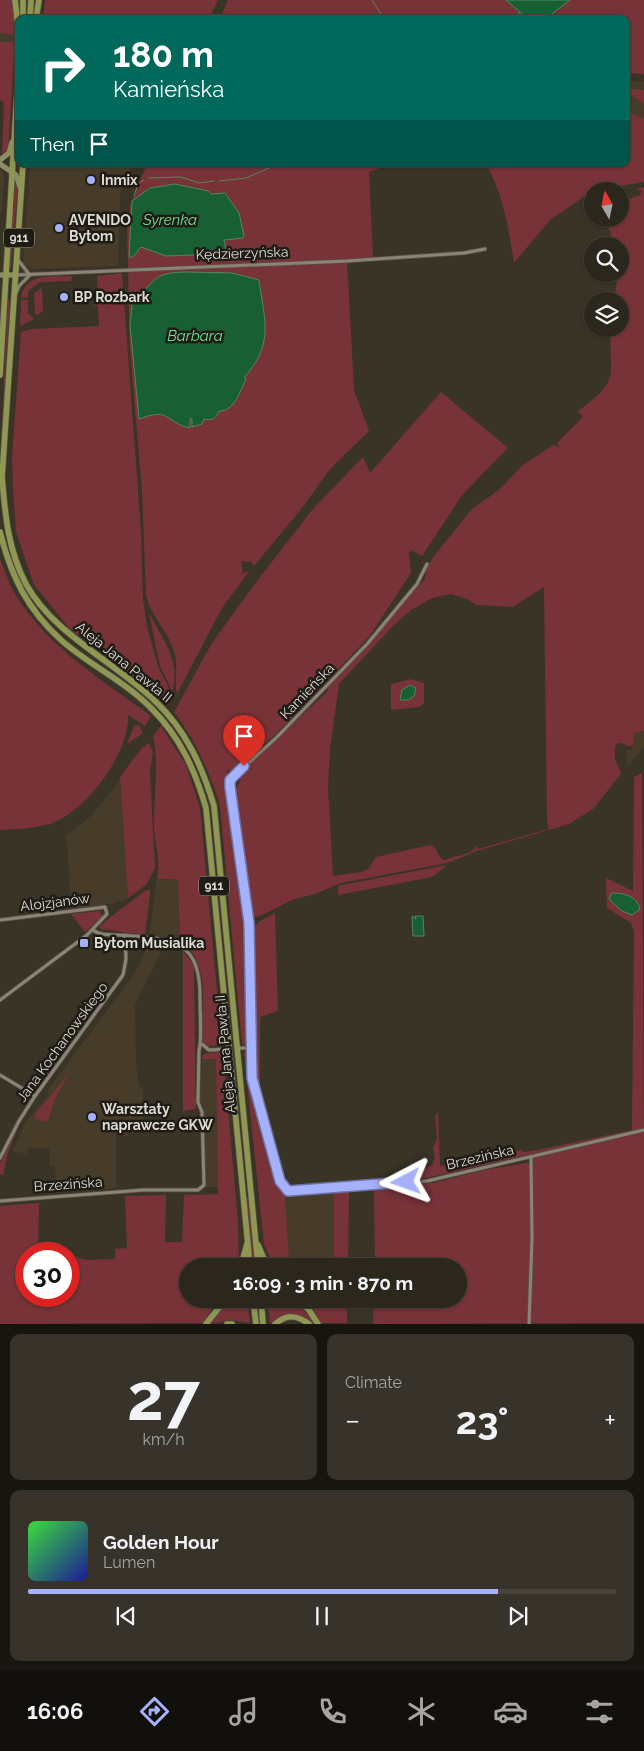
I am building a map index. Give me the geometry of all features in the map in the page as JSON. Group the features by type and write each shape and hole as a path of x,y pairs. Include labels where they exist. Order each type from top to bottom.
{"main road":[{"path":"15,0 17,15"},
{"path":"23,0 23,15"},
{"path":"30,15 31,0"},
{"path":"37,15 39,0"},
{"name":"911","path":"0,375 6,292 3,275 15,132"},
{"name":"911","path":"21,200 23,167"},
{"name":"Aleja Jana Pawła II","path":"21,200 2,477 5,522 15,561 26,585 71,636 156,701 179,726 205,777 214,806 257,1258"},
{"name":"Aleja Jana Pawła II","path":"0,532 8,565 33,610 62,640 130,688 152,708 172,731 188,758 206,808 249,1258"},
{"path":"256,1239 264,1258"},
{"path":"244,1258 248,1240"},
{"path":"206,1324 219,1308"},
{"path":"254,1308 256,1324"},
{"path":"262,1308 263,1324"},
{"path":"307,1308 318,1324"},
{"path":"276,1324 282,1318 292,1316 301,1318 309,1324"},
{"path":"227,1324 232,1324"}],"street":[{"path":"0,160 10,154 15,132"},
{"path":"0,164 13,172 19,180 21,200"},
{"name":"Kędzierzyńska","path":"3,275 356,260 464,253 485,249"},
{"path":"15,296 20,286 30,275 17,259"},
{"path":"0,282 6,292"},
{"name":"Kamieńska","path":"288,1191 280,1181 252,1078 249,923 230,780 277,737 354,658 417,584 428,564"},
{"name":"Alojzjanów","path":"0,920 105,908 108,914 93,930"},
{"path":"0,1000 93,930 104,934 125,935 177,944 186,948 197,964 200,981 199,1035 202,1044 209,1050 229,1049"},
{"name":"Jana Kochanowskiego","path":"0,1158 1,1152 18,1121 114,991 123,975 126,959 125,935"},
{"name":"Brzezińska","path":"0,1201 143,1190 198,1190 204,1185 202,1112 198,1102 199,1050 202,1044"},
{"path":"238,1048 250,1048"},
{"path":"0,1074 35,1096"},
{"name":"Brzezińska","path":"288,1191 427,1181 644,1130"},
{"path":"529,1324 531,1157"}],"shaded area":[{"path":"0,0 13,0 15,35 0,33"},
{"path":"45,0 218,0 211,15 43,15"},
{"path":"228,0 644,0 644,74 630,73 630,15 222,15"},
{"path":"0,33 15,35 15,42 0,42"},
{"path":"0,42 15,42 8,150 2,156 4,102 0,100"},
{"path":"630,81 644,82 644,89 630,88"},
{"path":"630,88 644,90 644,104 630,95"},
{"path":"630,95 644,104 644,119 630,112"},
{"path":"630,112 644,119 644,182 629,185 629,182 584,182 584,197 550,220 514,263 497,187 488,167 630,167"},
{"path":"30,167 133,167 124,180 120,195 118,266 33,269 23,265"},
{"path":"146,167 383,167 369,172 373,259 347,261 354,390 369,431 330,469 302,508 254,566 252,562 241,561 243,574 249,571 222,608 177,694 174,651 151,609 146,595 142,490 130,351 127,226 131,202"},
{"path":"0,169 4,175 2,213 0,213"},
{"path":"15,183 18,185 11,268 10,266"},
{"path":"644,187 644,731 633,733 633,746 618,743 615,747 615,759 621,774 593,809 569,824 477,851 447,863 341,883 315,894 294,899 260,916 253,917 248,910 232,796 241,779 236,776 246,767 253,770 248,765 327,692 328,687 425,579 426,569 434,556 472,509 500,489 524,464 554,445 560,447 557,443 583,417 578,411 602,391 610,376 611,337 629,337 629,292 615,292 617,282 629,282 629,237 612,237 608,228 629,228 629,199 639,196 642,191 636,189","holes":["544,588 547,821 549,829 478,849 476,846 471,852 444,860 435,848 430,845 376,857 368,869 361,872 333,876 328,787 330,749 339,684 394,625 411,610 432,598 451,594 467,599 476,605 513,607"]},
{"path":"122,273 141,532 143,599 147,627 159,669 170,690 165,703 139,680 69,628 34,585 16,532 12,456 21,332 32,329 99,326 98,307 93,304 98,300 97,276"},
{"path":"72,276 71,281 40,282 28,291 28,298 21,298 23,290 33,280"},
{"path":"42,288 43,311 37,315 35,313 34,293"},
{"path":"8,300 10,300 0,461"},
{"path":"21,300 28,300 28,313 34,319 20,326"},
{"path":"441,392 508,448 463,494 422,556 411,550 409,552 411,573 369,637 276,734 231,772 227,769 247,923 249,1029 248,1043 244,1045 242,1043 220,805 201,757 189,734 174,712 212,643 312,510 363,457 370,473"},
{"path":"0,559 15,594 43,631 77,662 151,716 145,726 128,715 127,730 113,764 102,781 75,809 61,819 46,825 0,830"},
{"path":"149,613 172,657 175,680 172,692 167,705 172,691 160,666"},
{"path":"411,679 424,683 424,703 419,707 391,710 391,684"},
{"path":"139,725 143,733 127,744 134,726"},
{"path":"161,726 186,765 200,808 222,1045 208,1046 202,1040 203,986 197,960 190,949 180,940 178,879 157,879 158,860 154,829 156,759 153,736"},
{"path":"644,731 644,747 627,766 627,750 632,750 633,733"},
{"path":"149,743 153,751 150,773 155,868 146,885 128,898 120,777 141,749"},
{"path":"642,773 644,1129 426,1178 357,1185 357,1182 399,1176 432,1165 435,1157 433,1148 437,1138 435,1116 438,1112 440,1166 520,1150 525,1152 538,1150 632,1130 634,931 631,923 607,908 606,878 633,891 634,777"},
{"path":"120,780 128,898 115,903 71,909 65,836 91,816"},
{"path":"447,865 432,877 338,895 338,886"},
{"path":"171,877 178,879 180,940 149,935 157,879 165,880"},
{"path":"146,890 150,890 150,894 145,935 101,929 99,926"},
{"path":"100,911 102,917 85,932 71,914"},
{"path":"275,913 278,1011 260,1017 260,1093 254,1077 252,929 260,921"},
{"path":"150,939 162,942 162,950 135,1005 136,1064 139,1086 143,1089 144,1131 128,1133 128,1136 116,1136 116,1188 56,1193 55,1166 50,1166 49,1148 28,1148 26,1154 13,1151 25,1123 49,1094 48,1090 140,964"},
{"path":"183,951 194,966 196,1109 183,1111"},
{"path":"223,1052 238,1222 239,1258 179,1258 179,1308 213,1308 203,1323 0,1324 0,1206 39,1203 38,1242 15,1242 15,1307 80,1307 80,1258 87,1260 115,1259 115,1249 127,1248 125,1196 166,1195 165,1242 182,1242 184,1195 218,1194 216,1059 202,1059 203,1054"},
{"path":"244,1053 248,1053 250,1081 268,1149 285,1197 289,1257 304,1258 270,1258 264,1244"},
{"path":"202,1059 216,1059 218,1187 205,1187 203,1106 200,1101"},
{"path":"69,1074 55,1099 48,1120 46,1122 35,1119 35,1114"},
{"path":"20,1123 8,1152 3,1175 0,1174 0,1163"},
{"path":"644,1132 644,1323 373,1324 374,1308 467,1308 467,1258 375,1258 374,1189 433,1183 484,1170 527,1163 531,1165 531,1157"},
{"path":"349,1189 348,1258 334,1258 334,1190"},
{"path":"334,1190 335,1258 289,1257 285,1197"},
{"path":"246,1197 248,1197 254,1258 252,1258"},
{"path":"222,1308 248,1308 250,1323 230,1320 210,1324"},
{"path":"268,1308 301,1308 316,1323 311,1323 302,1317 270,1323"},
{"path":"311,1308 347,1308 347,1323 321,1323"}],"water":[{"path":"506,0 570,0 550,15 523,15"},
{"name":"Syrenka","path":"175,184 208,191 211,194 225,193 239,213 243,238 224,240 226,250 220,254 166,256 141,247 133,257 129,257 132,201 150,188"},
{"name":"Barbara","path":"189,272 232,273 259,280 265,321 264,343 260,354 254,366 244,378 246,379 233,404 225,410 219,411 214,418 210,420 204,419 202,424 192,427 192,419 190,419 190,428 157,414 139,419 130,325 132,304 155,279 167,274"},
{"path":"410,685 416,688 414,696 408,700 400,700 402,690"},
{"path":"612,893 633,898 640,909 632,915 622,911 609,899"},
{"path":"412,916 416,919 415,916 423,916 424,936 413,936"}],"waterway":[{"path":"372,0 381,15"},
{"path":"219,181 246,178 271,167"},
{"path":"148,178 181,177 199,183 214,181"},
{"path":"134,196 138,184 144,180"}],"place":[{"name":"Inmix","path":"91,180"},
{"name":"AVENIDO Bytom","path":"59,228"},
{"name":"BP Rozbark","path":"64,297"},
{"name":"Bytom Musialika","path":"84,943"},
{"name":"Warsztaty naprawcze GKW","path":"92,1117"}],"route":[{"path":"244,766 230,780 230,787 249,923 252,1078 280,1181 288,1191 406,1182"}]}
